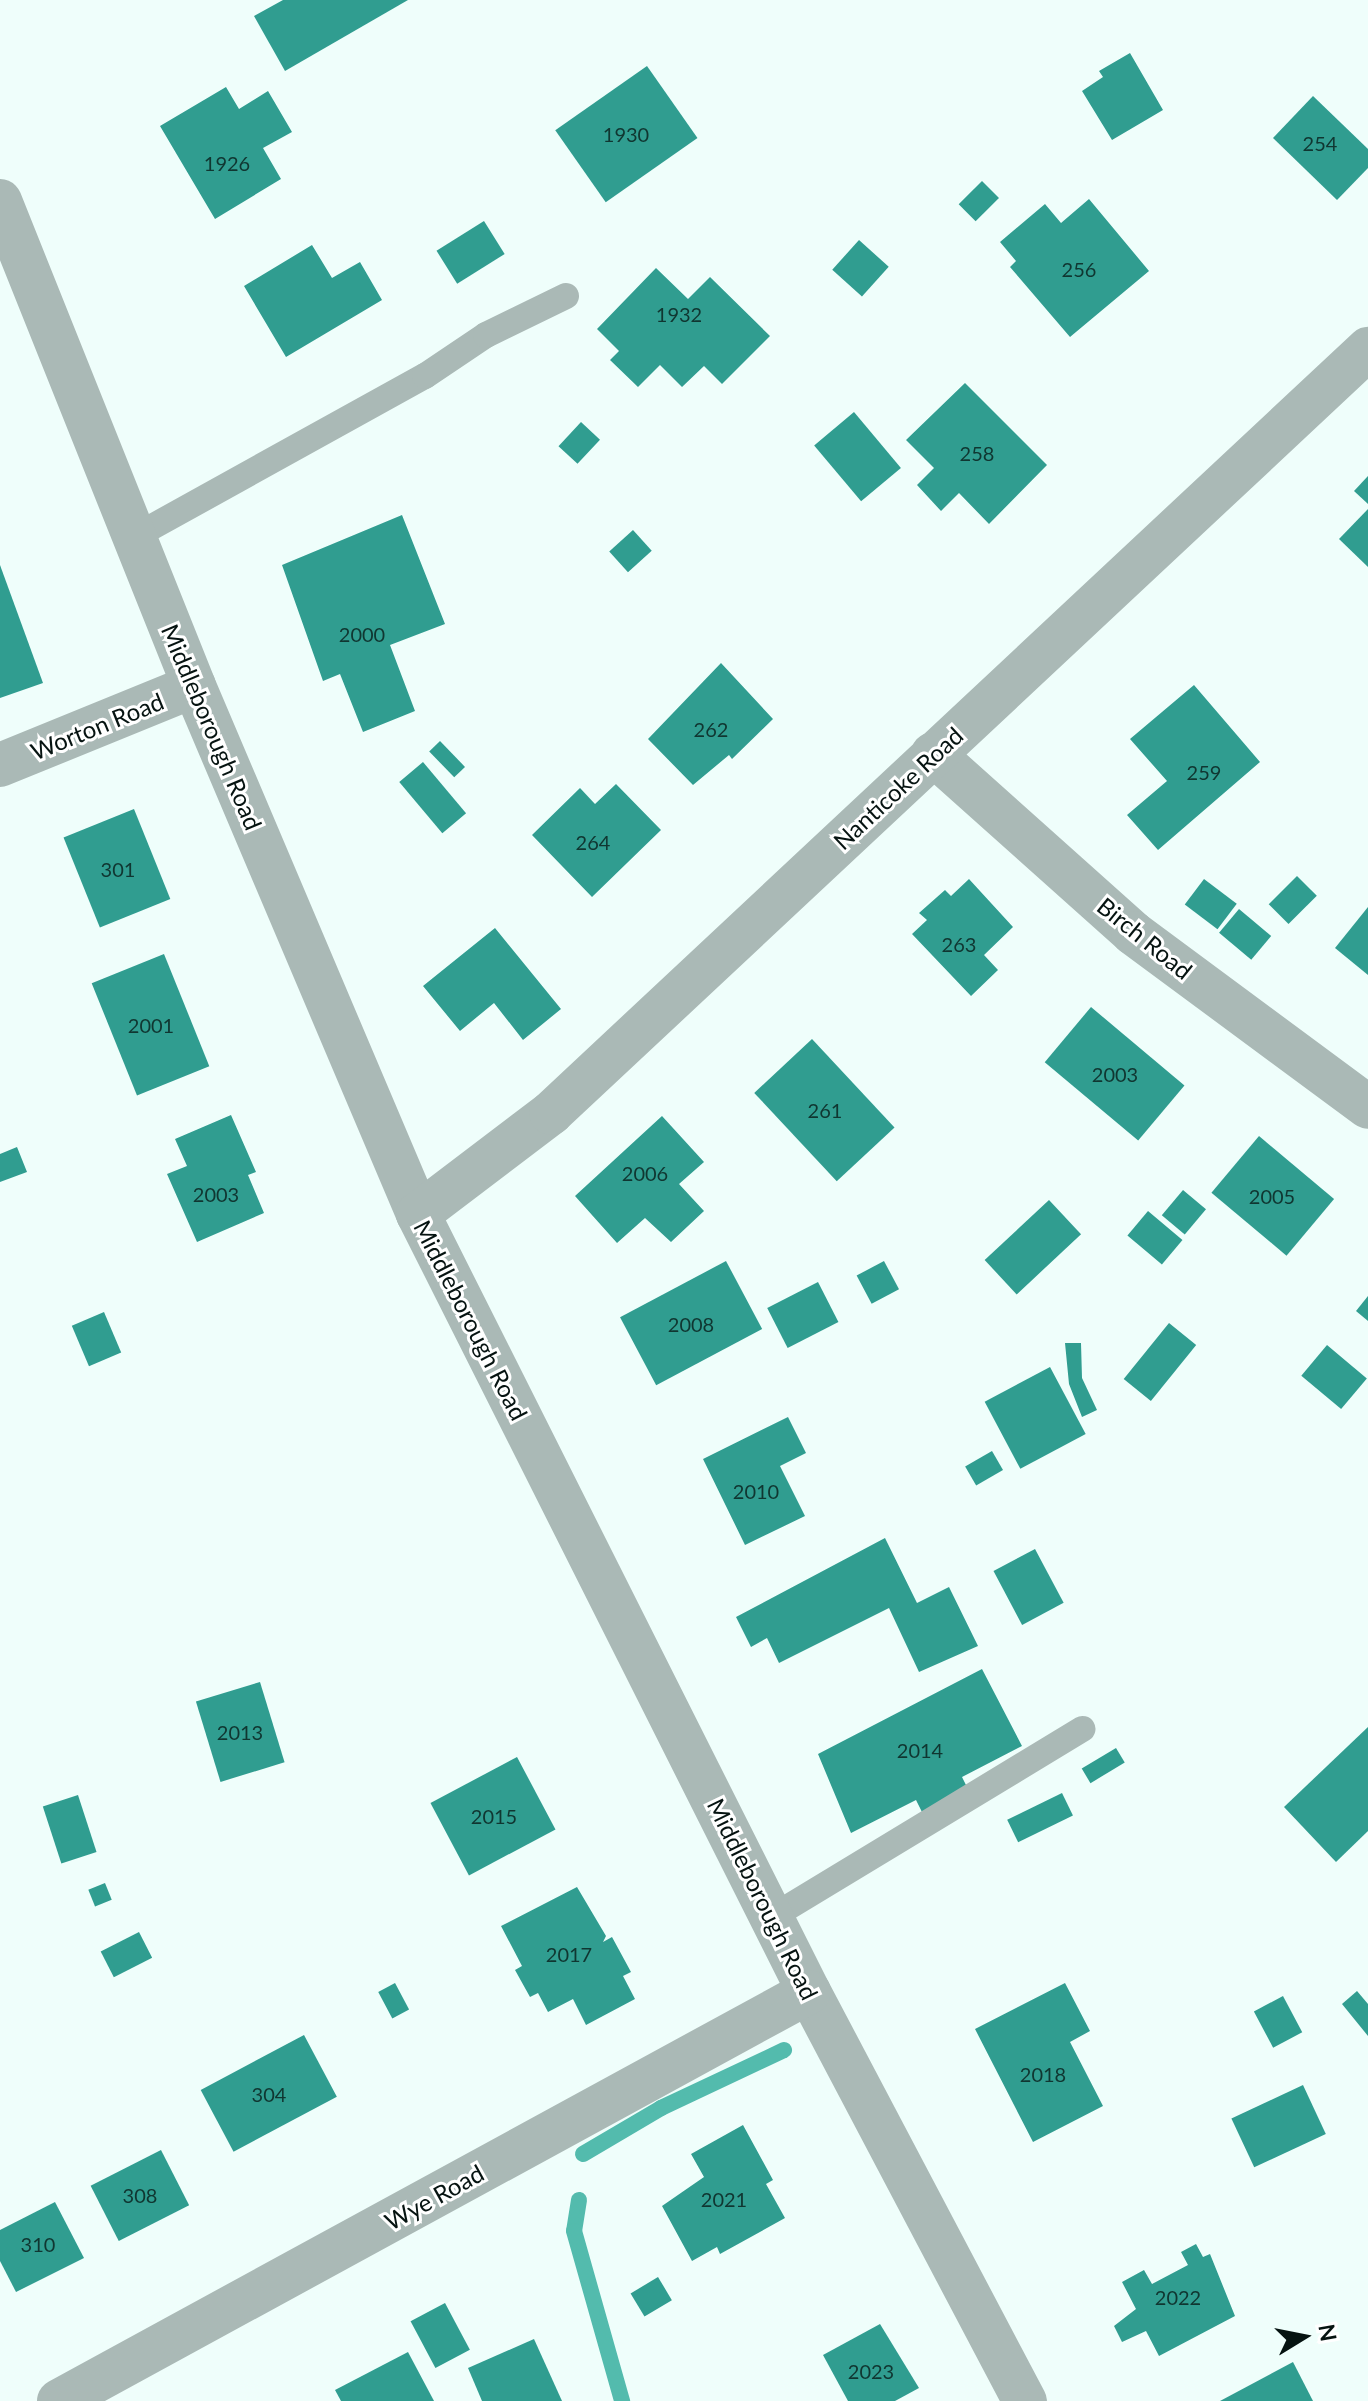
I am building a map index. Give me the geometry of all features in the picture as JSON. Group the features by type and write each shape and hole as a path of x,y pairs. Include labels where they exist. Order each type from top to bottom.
{"street":[{"name":"Middleborough Road","path":"0,201 194,686 418,1214 809,1992 1025,2401"},
{"name":"Nanticoke Road","path":"418,1214 551,1113 1368,349"},
{"name":"Worton Road","path":"0,765 194,686"},
{"name":"Birch Road","path":"933,754 1133,933 1368,1107"},
{"name":"Wye Road","path":"59,2401 809,1992"}],"lane":[{"path":"134,537 425,376 486,335 566,296"},
{"path":"772,1917 1082,1729"}],"building":[{"path":"283,0 408,0 285,71 254,16"},
{"path":"1130,53 1163,110 1112,140 1082,91 1103,77 1099,71"},
{"path":"647,66 697,138 606,202 555,130"},
{"path":"226,87 239,109 268,91 292,132 263,148 281,179 215,219 160,126"},
{"path":"1313,96 1368,149 1368,168 1337,200 1273,138"},
{"path":"982,181 999,198 976,221 959,204"},
{"path":"1089,199 1149,271 1070,337 1010,267 1016,261 1000,242 1045,204 1061,223"},
{"path":"484,221 505,254 457,284 437,251"},
{"path":"859,240 889,267 862,296 832,270"},
{"path":"312,245 332,278 360,262 382,300 286,357 244,286"},
{"path":"656,268 688,299 710,277 770,336 722,384 704,366 682,387 660,365 638,387 610,360 619,351 597,329"},
{"path":"965,383 1047,465 989,524 959,493 941,511 917,485 934,468 906,440"},
{"path":"854,412 901,468 861,501 814,445"},
{"path":"581,422 600,440 578,464 558,446"},
{"path":"1368,476 1368,504 1354,491"},
{"path":"1368,509 1368,567 1339,539"},
{"path":"402,515 445,624 390,645 415,711 363,732 340,674 323,681 282,565"},
{"path":"633,530 652,551 628,572 609,551"},
{"path":"0,565 43,683 0,698"},
{"path":"721,663 773,719 732,759 729,755 693,785 648,739"},
{"path":"1194,685 1260,762 1158,850 1127,815 1167,781 1130,739"},
{"path":"440,741 465,767 454,777 429,751"},
{"path":"423,762 466,813 442,833 399,782"},
{"path":"616,784 661,830 592,897 532,835 580,788 595,804"},
{"path":"134,809 170,899 100,927 64,837"},
{"path":"1297,876 1317,896 1289,924 1269,904"},
{"path":"969,879 1013,927 984,955 998,970 971,996 912,934 927,920 919,913 945,890 951,896"},
{"path":"1204,879 1237,904 1217,929 1185,905"},
{"path":"1368,907 1368,975 1335,948"},
{"path":"1239,909 1271,936 1251,960 1219,933"},
{"path":"495,928 561,1009 523,1040 494,1003 460,1031 423,986"},
{"path":"164,954 209,1066 137,1095 92,983"},
{"path":"1091,1007 1184,1085 1138,1141 1045,1062"},
{"path":"812,1039 895,1127 837,1181 754,1093"},
{"path":"231,1115 256,1172 248,1175 264,1213 197,1242 167,1174 187,1166 175,1139"},
{"path":"662,1116 704,1162 679,1184 704,1211 671,1242 645,1218 617,1243 575,1196"},
{"path":"1259,1136 1334,1199 1287,1256 1211,1193"},
{"path":"17,1147 27,1172 0,1182 0,1154"},
{"path":"1183,1190 1206,1209 1185,1235 1162,1215"},
{"path":"1049,1200 1081,1234 1017,1294 985,1260"},
{"path":"1148,1211 1182,1240 1162,1264 1127,1236"},
{"path":"726,1261 762,1329 656,1385 620,1317"},
{"path":"884,1261 899,1289 872,1304 857,1276"},
{"path":"818,1282 838,1322 788,1348 767,1308"},
{"path":"1368,1296 1368,1321 1356,1311"},
{"path":"104,1312 121,1353 89,1366 72,1326"},
{"path":"1169,1323 1196,1345 1151,1401 1124,1379"},
{"path":"1065,1343 1081,1343 1082,1378 1097,1410 1082,1417 1069,1384"},
{"path":"1327,1345 1367,1378 1341,1409 1301,1376"},
{"path":"1050,1367 1086,1434 1020,1469 985,1402"},
{"path":"788,1417 806,1453 780,1466 805,1516 745,1545 703,1459"},
{"path":"992,1451 1003,1470 976,1486 965,1466"},
{"path":"885,1538 917,1603 949,1587 978,1646 919,1672 889,1608 779,1663 767,1638 751,1647 736,1617"},
{"path":"1035,1549 1064,1603 1022,1625 994,1571"},
{"path":"982,1669 1022,1746 962,1777 969,1791 923,1814 916,1800 851,1833 818,1754"},
{"path":"260,1682 285,1762 220,1782 196,1702"},
{"path":"1368,1727 1368,1831 1336,1862 1284,1807"},
{"path":"1116,1748 1125,1763 1090,1783 1082,1769"},
{"path":"517,1757 555,1829 469,1875 430,1803"},
{"path":"1062,1793 1073,1815 1018,1842 1007,1820"},
{"path":"78,1795 97,1852 61,1863 43,1806"},
{"path":"105,1883 112,1900 95,1906 88,1890"},
{"path":"577,1887 606,1936 603,1942 612,1937 631,1972 623,1976 635,1999 586,2025 573,1999 548,2012 538,1993 530,1997 515,1970 522,1966 501,1926"},
{"path":"139,1932 152,1958 114,1977 101,1952"},
{"path":"395,1983 409,2009 392,2018 378,1992"},
{"path":"1065,1983 1090,2031 1070,2042 1103,2106 1033,2142 975,2029"},
{"path":"1357,1991 1368,2004 1368,2036 1342,2004"},
{"path":"1283,1996 1302,2032 1273,2048 1254,2011"},
{"path":"304,2035 337,2097 234,2152 201,2090"},
{"path":"1303,2085 1326,2134 1254,2167 1231,2118"},
{"path":"743,2125 773,2180 766,2184 785,2218 720,2254 717,2247 692,2261 662,2206 704,2177 691,2154"},
{"path":"161,2150 189,2205 119,2241 91,2186"},
{"path":"55,2202 84,2258 16,2292 0,2261 0,2230"},
{"path":"1196,2244 1203,2257 1210,2254 1235,2316 1159,2356 1146,2331 1122,2342 1114,2326 1136,2309 1122,2282 1144,2270 1152,2284 1188,2265 1181,2252"},
{"path":"658,2277 672,2300 644,2317 631,2293"},
{"path":"445,2303 470,2350 435,2368 411,2321"},
{"path":"880,2324 919,2388 895,2401 848,2401 823,2355"},
{"path":"534,2339 562,2401 482,2401 468,2368"},
{"path":"408,2352 434,2401 341,2401 335,2390"},
{"path":"1293,2362 1313,2401 1220,2401"}],"waterway":[{"path":"583,2154 661,2108 784,2050"},
{"path":"579,2200 574,2231 622,2401"}]}
